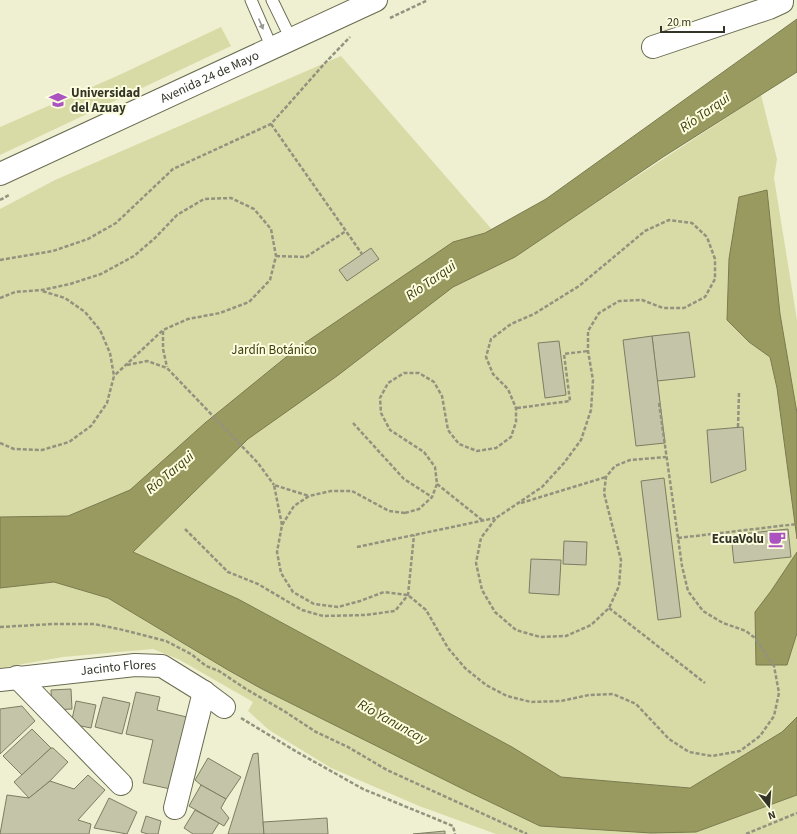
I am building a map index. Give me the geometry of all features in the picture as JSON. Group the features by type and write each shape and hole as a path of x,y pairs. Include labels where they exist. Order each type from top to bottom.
{"street":[{"name":"Avenida 24 de Mayo","path":"0,174 376,0"},
{"path":"653,47 769,8 782,2 782,0"},
{"name":"Jacinto Flores","path":"8,678 135,665 162,666 204,692 224,707"},
{"path":"8,678 121,784"},
{"path":"175,808 204,692"}],"lane":[{"path":"251,0 281,43"},
{"path":"272,0 281,43"}],"path":[{"path":"0,260 53,251 88,239 116,223 173,170 271,124 352,34"},
{"path":"271,124 362,254"},
{"path":"0,298 15,292 42,290 70,284 101,274 134,256 155,238 177,215 204,198 232,198 254,209 271,229 276,256 270,280 249,302 220,313 188,319 163,330 114,376"},
{"path":"659,403 682,566 688,591 703,610 723,623 746,631 755,638 774,666 779,693 774,716 760,736 740,751 712,756 689,752 669,739 636,704 613,694 589,695 561,701 532,702 507,696 486,686 465,668 448,648 426,610 408,595 384,592 338,607 314,604 293,592 281,573 277,552 282,525 294,506 309,496 331,491 352,491 389,511 405,513 419,509 432,497 436,484 435,467 424,452 390,430 381,413 380,398 388,383 404,373 419,373 434,382 442,396 448,430 459,444 477,451 496,448 511,437 516,422 516,408 508,389 493,374 486,357 491,339 511,324 534,314 579,286 645,231 669,220 692,224 706,237 715,259 715,279 705,297 684,308 662,308 642,300 619,301 599,313 588,331 588,351 593,380 591,410 581,440 564,463 542,487 496,518 481,538 476,563 482,590 495,612 516,630 540,637 566,636 591,625 609,608 619,586 621,560 604,493 606,477 615,466 630,460 666,456"},
{"path":"276,256 306,257 346,231"},
{"path":"0,443 14,449 42,450 69,442 91,426 107,403 114,376 110,352 100,330 85,312 65,298 42,290"},
{"path":"163,330 163,349 167,368"},
{"path":"516,408 570,401 564,354 588,351"},
{"path":"127,365 147,361 167,368 201,402 258,463 274,485 282,525"},
{"path":"738,428 739,392"},
{"path":"353,423 404,479 432,497"},
{"path":"517,504 606,477"},
{"path":"436,484 482,521"},
{"path":"274,485 309,496"},
{"path":"357,547 496,518"},
{"path":"678,538 797,524"},
{"path":"185,529 228,572 258,584 302,610 323,616 365,615 395,611 408,595 414,535"},
{"path":"609,608 705,683"},
{"path":"0,627 52,624 94,624 166,641 191,654 206,666 219,671 246,690 284,710 316,732 348,747 387,770 527,834"},
{"path":"224,707 297,752 363,789 453,826 455,834"},
{"path":"746,834 797,813"}],"green space":[{"path":"221,27 231,46 0,155 0,127 117,76"},
{"name":"Jardín Botánico","path":"341,56 515,256 761,95 777,159 774,178 797,320 797,717 782,732 690,788 561,777 512,747 238,599 0,518 0,209 55,180"},
{"path":"54,582 108,598 262,689 540,826 696,832 797,795 797,834 496,834 419,806 331,768 269,730 248,711 253,702 180,660 153,649 63,657 0,668 0,588"}],"water":[{"path":"797,19 797,72 663,157 515,257 453,287 337,376 248,439 133,552 238,599 512,747 561,777 690,788 782,732 797,717 797,795 696,832 651,833 540,826 262,689 108,598 54,582 0,588 0,517 68,516 130,490 205,423 296,349 453,242 485,233 546,199"},
{"path":"767,190 780,314 797,413 797,539 777,388 770,357 749,342 727,320 729,259 739,197"},
{"path":"797,552 797,633 787,665 756,665 755,612"}],"building":[{"path":"371,248 379,259 347,281 339,270"},
{"path":"689,332 695,377 657,381 652,336"},
{"path":"652,336 665,443 636,446 623,340"},
{"path":"559,341 566,395 545,398 538,343"},
{"path":"743,427 746,470 711,483 707,430"},
{"path":"664,478 681,617 658,620 641,481"},
{"path":"788,529 791,557 734,563 731,535"},
{"path":"564,541 587,542 586,565 563,564"},
{"path":"531,559 561,560 559,595 529,593"},
{"path":"71,689 72,709 52,710 51,690"},
{"path":"136,692 160,697 157,710 191,718 175,790 143,783 153,740 126,734"},
{"path":"103,697 130,703 122,734 95,727"},
{"path":"76,701 96,705 91,728 71,724"},
{"path":"22,706 35,721 0,754 0,709"},
{"path":"32,729 51,748 22,775 3,756"},
{"path":"51,748 53,748 68,762 50,781 29,798 14,782"},
{"path":"258,753 264,834 228,834 253,754"},
{"path":"208,758 241,777 226,799 195,780"},
{"path":"88,775 105,790 78,820 91,824 89,834 0,834 7,795 29,798 50,781 74,789"},
{"path":"201,785 226,799 221,808 229,818 224,826 189,806"},
{"path":"109,798 137,812 127,834 94,828"},
{"path":"195,810 219,823 212,834 193,834 184,828"},
{"path":"146,816 161,821 158,834 141,832"},
{"path":"327,818 328,834 264,834 263,822"},
{"path":"445,831 445,834 413,834"}],"place":[{"name":"Universidad del Azuay","path":"58,100"},
{"name":"EcuaVolu","path":"777,539"}],"water label":[{"name":"Río Tarqui","path":"705,113"},
{"name":"Río Tarqui","path":"431,281"},
{"name":"Río Tarqui","path":"170,473"},
{"name":"Río Yanuncay","path":"392,722"}]}
